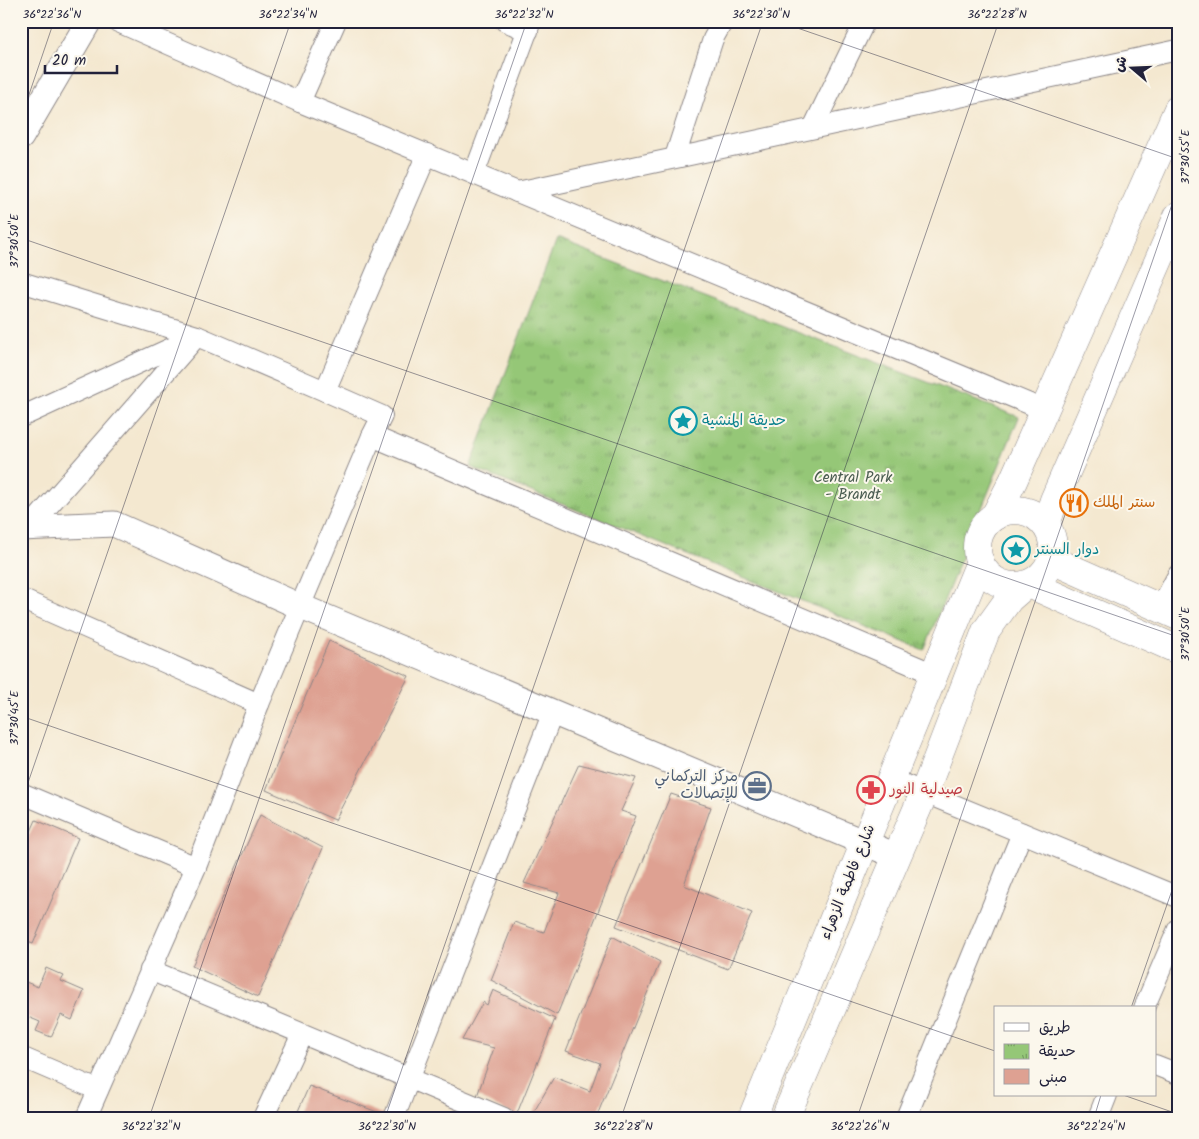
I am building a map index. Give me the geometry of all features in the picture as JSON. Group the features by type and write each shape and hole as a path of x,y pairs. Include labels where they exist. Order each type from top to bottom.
{"main road":[{"path":"1178,109 995,516 979,536 977,549 980,562 993,579 1007,586 1026,585 1178,650"},
{"path":"1046,526 1054,500 1178,216"},
{"path":"785,1118 924,793 986,631 1008,599 1039,578 1047,570 1052,560 1053,542 1046,526 1038,518 1017,510 995,516"},
{"path":"1052,560 1169,613"},
{"name":"شارع فاطمة الزهراء","path":"752,1118 980,562"}],"street":[{"path":"26,122 89,21"},
{"path":"116,21 300,102 1044,410"},
{"path":"300,102 336,21"},
{"path":"474,174 530,26 505,21"},
{"path":"676,157 714,38 723,21"},
{"path":"813,128 865,21"},
{"path":"517,192 1178,50"},
{"path":"325,391 428,154"},
{"path":"21,282 197,336 382,416 258,704 196,867 86,1118"},
{"path":"21,417 197,336"},
{"path":"26,527 197,336"},
{"path":"372,436 934,674"},
{"path":"26,527 114,524 299,606 896,856"},
{"path":"1169,613 1178,575"},
{"path":"21,599 258,704"},
{"path":"394,1118 553,712"},
{"path":"891,779 1178,897"},
{"path":"21,793 196,867"},
{"path":"906,1118 1022,833"},
{"path":"1145,1006 1178,929"},
{"path":"150,970 504,1118"},
{"path":"263,1118 302,1034"},
{"path":"21,1058 98,1090"},
{"path":"1156,1065 1178,1074"},
{"path":"1098,1118 1107,1096"}],"green space":[{"name":"Central Park - Brandt","path":"556,240 1019,417 924,650 470,467"}],"building":[{"path":"329,641 409,676 335,820 266,790"},
{"path":"579,764 636,778 621,811 636,816 557,1015 491,980 514,922 544,932 559,893 524,883"},
{"path":"671,794 711,807 684,885 752,913 728,969 616,926"},
{"path":"260,815 323,848 258,997 192,966"},
{"path":"36,820 78,838 33,944 21,939 21,854"},
{"path":"612,936 660,962 596,1118 531,1117 554,1077 590,1091 600,1063 566,1051"},
{"path":"46,968 64,976 61,981 84,991 72,1020 61,1015 51,1037 36,1031 40,1022 21,1014 21,980 38,987"},
{"path":"493,990 555,1019 516,1116 477,1096 494,1048 462,1040 483,1002 487,1005"},
{"path":"309,1086 385,1115 384,1118 295,1118"}],"place":[{"name":"حديقة المنشية","path":"683,421"},
{"name":"سنتر الملك","path":"1074,503"},
{"name":"دوار السنتر","path":"1016,550"},
{"name":"مركز التركماني للإتصالات","path":"757,786"},
{"name":"صيدلية النور","path":"871,790"}]}
